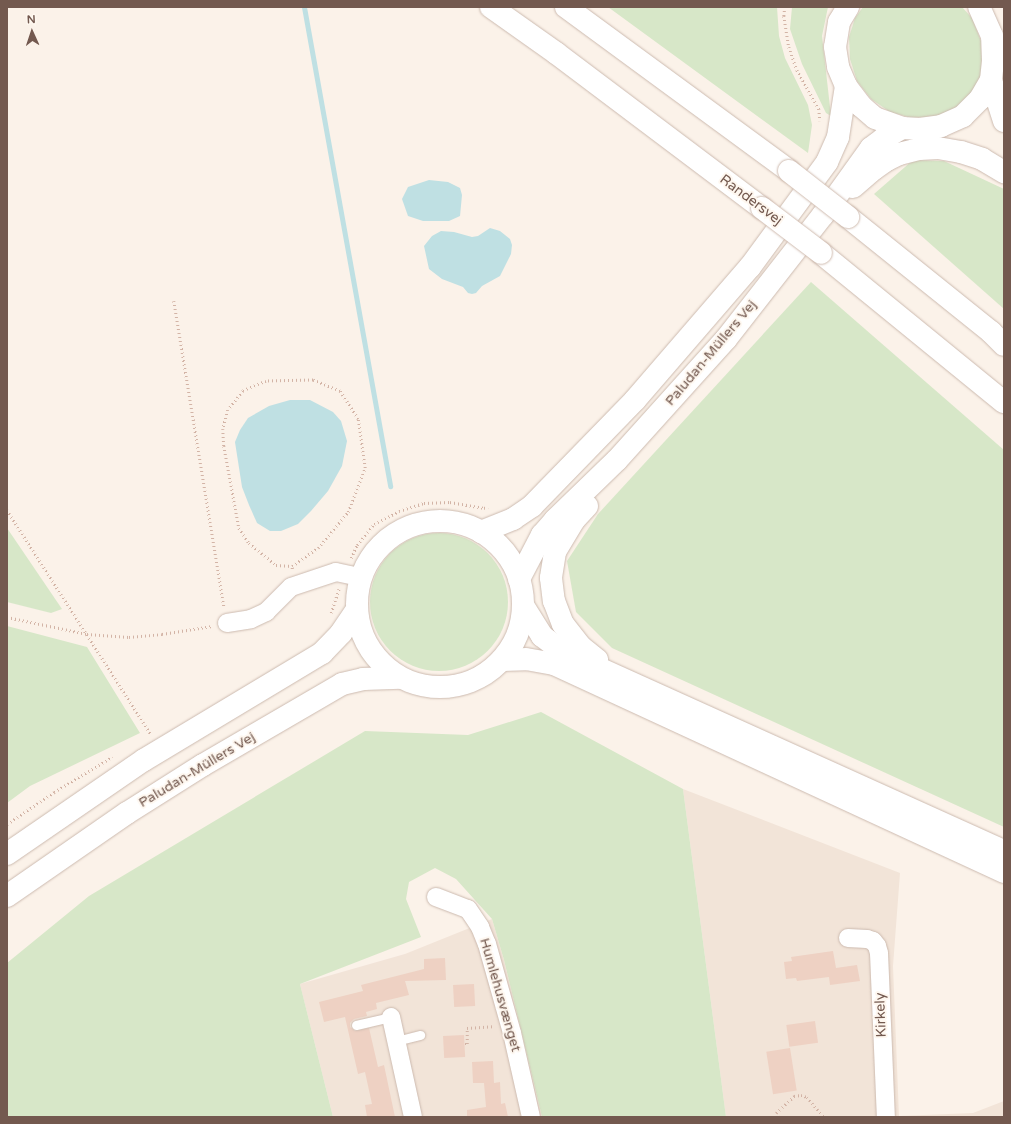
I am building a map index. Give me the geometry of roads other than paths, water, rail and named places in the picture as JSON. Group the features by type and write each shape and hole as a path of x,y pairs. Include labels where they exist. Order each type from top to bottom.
{"street":[{"name":"Randersvej","path":"491,7 568,62 762,208 1004,402"},
{"path":"566,7 848,217 1000,339"},
{"path":"848,7 839,22 835,47 838,67 846,86 861,106 875,118 902,128 920,129 941,126 963,116 980,100 996,63"},
{"path":"979,7 992,36 1004,121"},
{"name":"Paludan-Müllers Vej","path":"481,532 513,519 532,506 635,400 750,266 827,162 838,137 846,86"},
{"path":"941,126 974,141 1004,163"},
{"name":"Paludan-Müllers Vej","path":"519,578 542,535 617,460 726,339 823,215 871,148 902,128"},
{"path":"823,215 874,169 899,154 919,149 938,148 961,152 982,159 1004,172"},
{"path":"612,673 580,646 563,624 554,601 551,578 555,552 574,520 597,496 617,460"},
{"path":"434,521 458,523 481,532 497,543 510,559 519,578 523,592 524,607 520,627 513,645 502,660 484,676 462,685 438,688 414,684 400,678 374,657 362,635 356,611 356,594 352,576 388,538 410,526 434,521"},
{"path":"227,623 251,619 266,612 291,587 336,572 352,576"},
{"path":"524,607 542,636 563,652 1004,851"},
{"path":"7,854 144,760 322,653 341,633 356,611"},
{"path":"502,660 526,659 554,664 1004,872"},
{"name":"Paludan-Müllers Vej","path":"7,896 126,813 203,765 342,684 363,679 400,678"},
{"name":"Humlehusvænget","path":"436,897 468,909 480,927 491,957 510,1025 531,1117"},
{"name":"Kirkely","path":"848,938 867,939 873,941 877,946 879,953 886,1117"},
{"path":"391,1017 413,1117"}],"lane":[{"path":"356,1025 391,1017"},
{"path":"396,1041 420,1035"}],"water":[{"path":"429,180 448,182 460,188 462,195 460,216 449,221 423,221 408,216 402,199 408,187"},
{"path":"490,228 500,231 510,239 512,245 511,254 500,276 482,286 476,293 468,293 463,287 442,279 429,269 424,246 432,236 441,231 454,232 472,237 478,236"},
{"path":"290,400 310,400 333,412 341,421 347,441 342,466 328,491 311,511 298,524 281,531 270,531 257,523 249,505 242,487 235,442 240,430 248,418 269,406"}],"waterway":[{"path":"304,7 390,486"}]}
